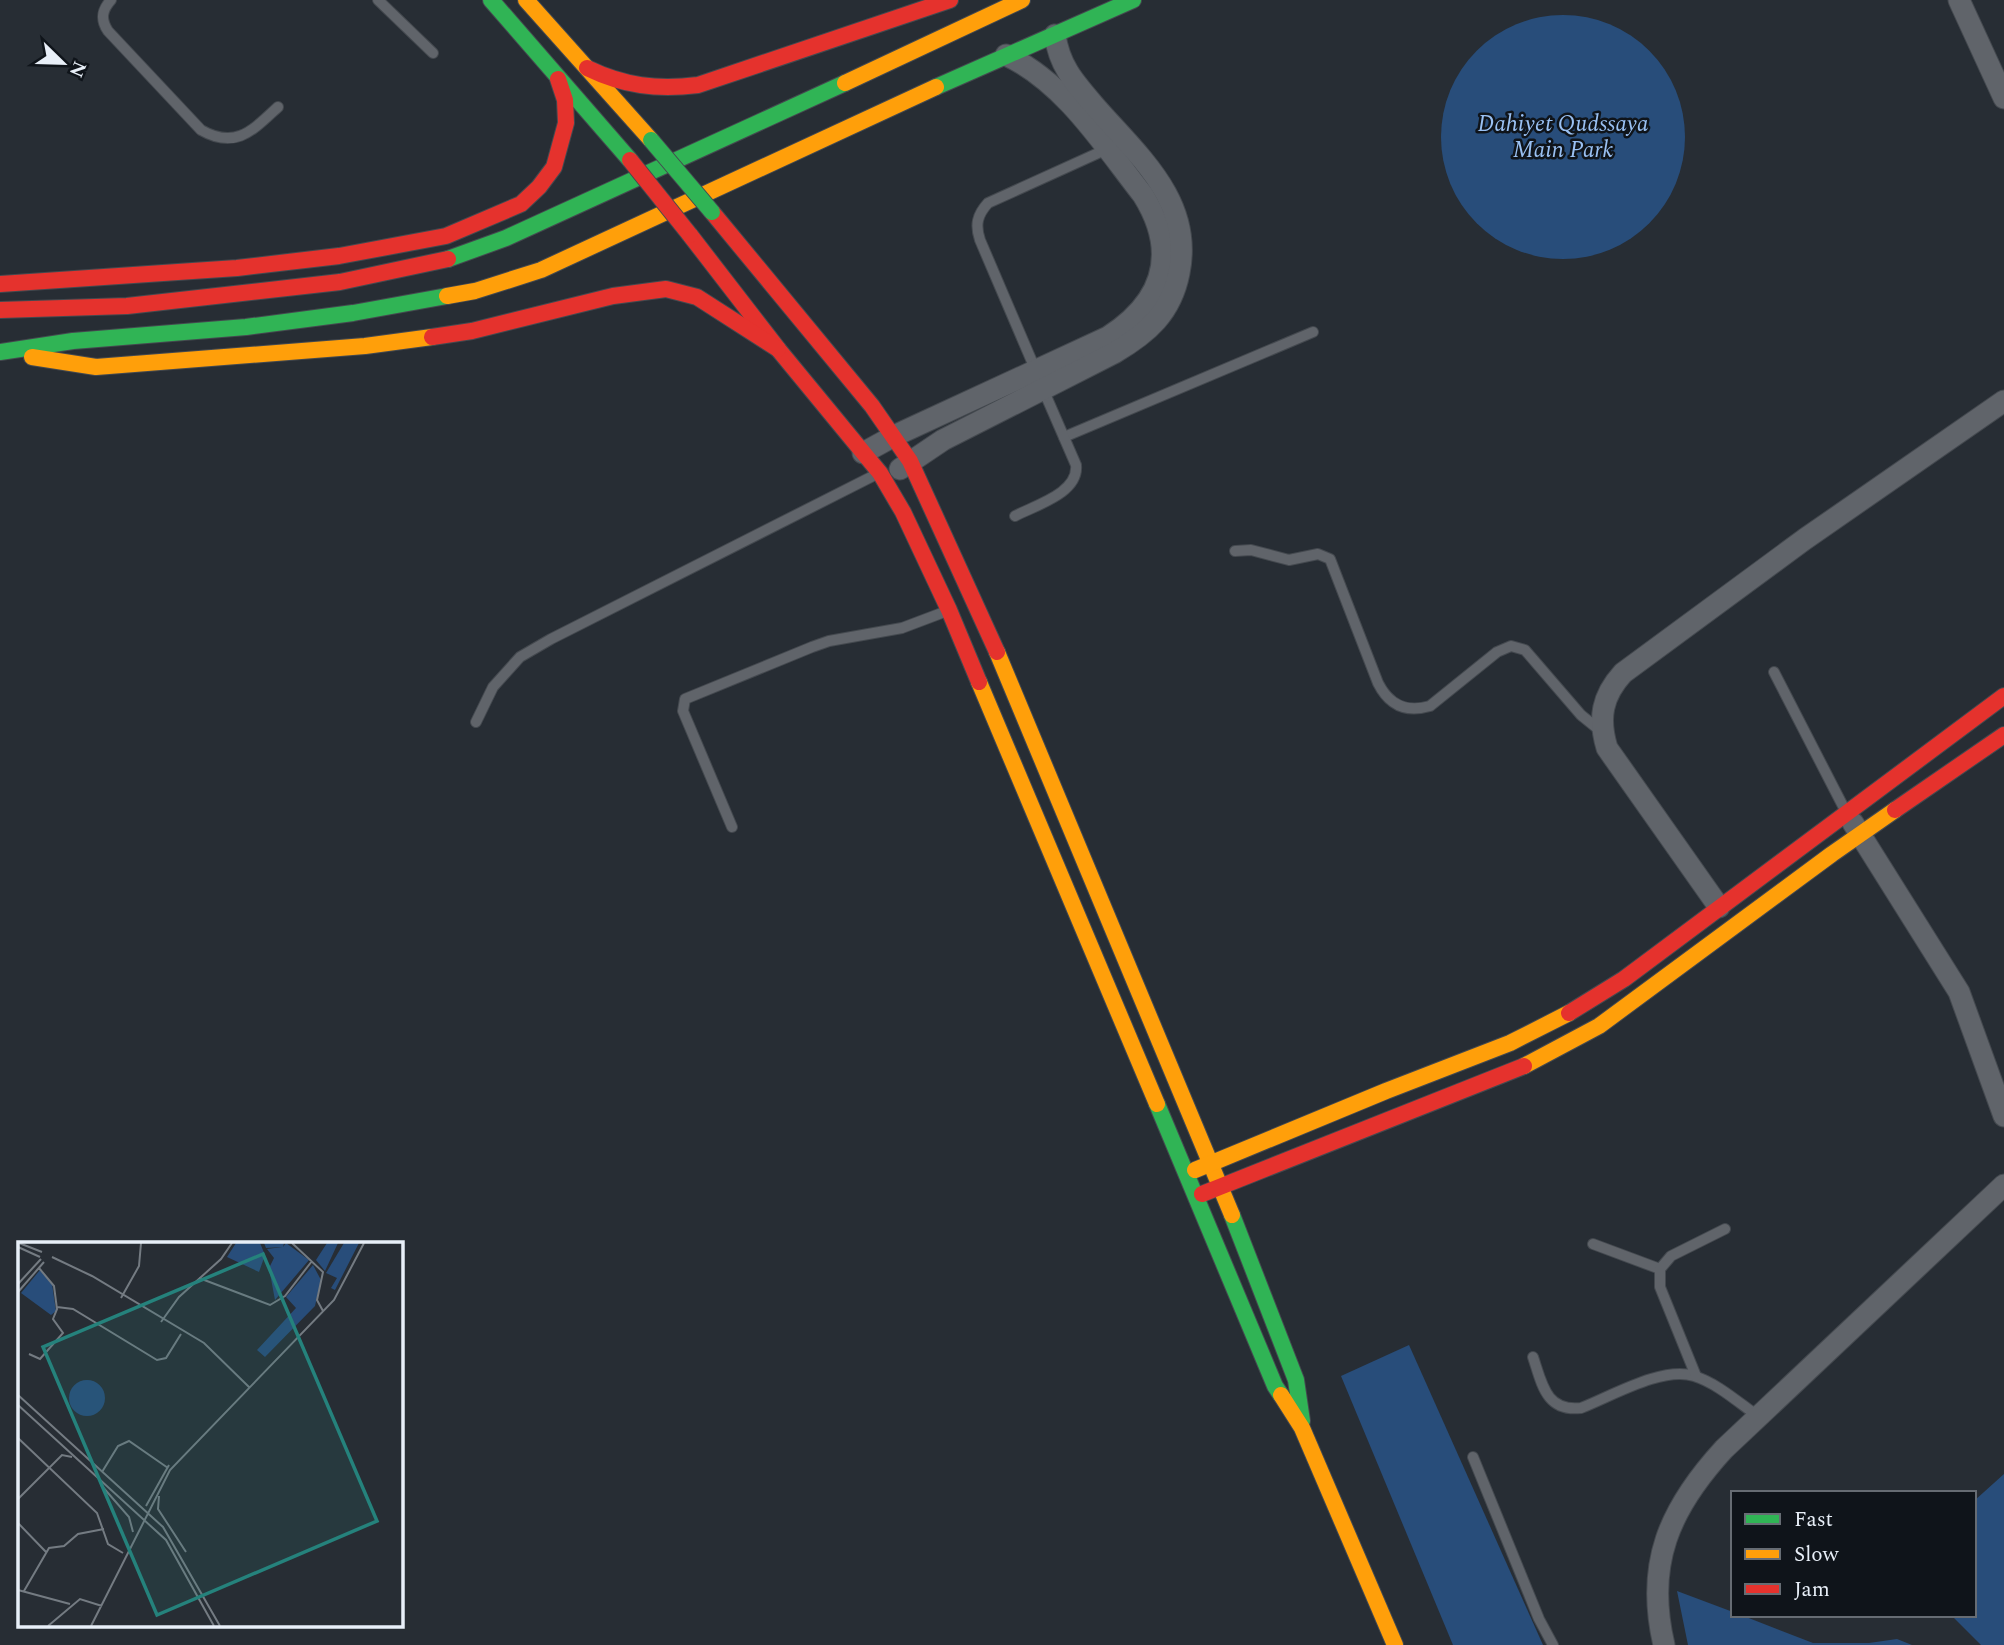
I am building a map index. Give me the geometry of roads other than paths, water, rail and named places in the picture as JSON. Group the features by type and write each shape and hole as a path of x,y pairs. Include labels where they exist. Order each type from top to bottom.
{"main road":[{"path":"491,0 630,160 882,477 903,512 949,610 1055,856 1275,1386 1302,1428 1395,1645"},
{"path":"526,0 712,212 864,396 909,461 975,600 1221,1187 1296,1380 1302,1428"},
{"path":"587,68 630,86 675,89 698,85 950,0"},
{"path":"0,310 127,306 340,282 449,259 506,238 707,148 1022,0"},
{"path":"1,352 73,341 246,327 353,313 475,291 541,270 1006,55 1133,0"},
{"path":"0,284 237,268 339,256 446,236 521,204 539,187 554,167 566,123 565,100 558,79"},
{"path":"1,352 96,367 365,346 472,331 612,296 666,289 697,297 778,349"},
{"path":"1186,1174 1510,1043 1584,1005 1623,979 2004,696"},
{"path":"1196,1197 1401,1113 1520,1068 1598,1026 1860,834 2004,735"},
{"path":"1055,856 1079,845"},
{"path":"1726,901 1748,915"},
{"path":"1698,923 1711,943"},
{"path":"1169,1134 1181,1134 1195,1124"},
{"path":"1211,1231 1218,1223 1234,1222"}],"street":[{"path":"1959,0 2004,98"},
{"path":"863,453 894,436 1114,353 1141,337 1162,315 1176,287 1182,257 1180,226 1173,204 1161,184 1072,80 1060,59 1055,35"},
{"path":"882,477 1129,323 1146,304 1158,282 1163,257 1161,232 1143,195 1047,80 1006,55"},
{"path":"1726,901 1607,748 1601,716 1604,700 1612,685 1623,673 1795,546 2004,401"},
{"path":"1846,812 1959,992 2004,1116"},
{"path":"1664,1645 1657,1603 1661,1550 1671,1522 1702,1473 2004,1185"}],"lane":[{"path":"111,0 104,8 102,16 108,31 201,130 213,137 240,137 278,107"},
{"path":"378,0 433,52"},
{"path":"1015,516 1066,489 1075,479 1076,465 980,240 977,224 988,204 1107,149"},
{"path":"1064,437 1313,332"},
{"path":"476,722 493,687 520,657 551,639 882,477"},
{"path":"1235,551 1251,550 1289,560 1318,554 1330,559 1378,683 1393,703 1418,710 1430,706 1497,652 1504,648 1518,647 1530,655 1581,715 1602,732"},
{"path":"732,827 683,711 685,699 812,647 902,628 949,610"},
{"path":"1774,671 1846,812"},
{"path":"1696,1376 1660,1287 1660,1269 1671,1256 1725,1229"},
{"path":"1593,1244 1660,1269"},
{"path":"1532,1357 1546,1394 1553,1401 1572,1409 1581,1408 1660,1376 1684,1373 1696,1376 1759,1417"},
{"path":"1473,1457 1539,1619 1553,1645"}],"park label":[{"name":"Dahiyet Qudssaya Main Park","path":"1563,137"}]}
